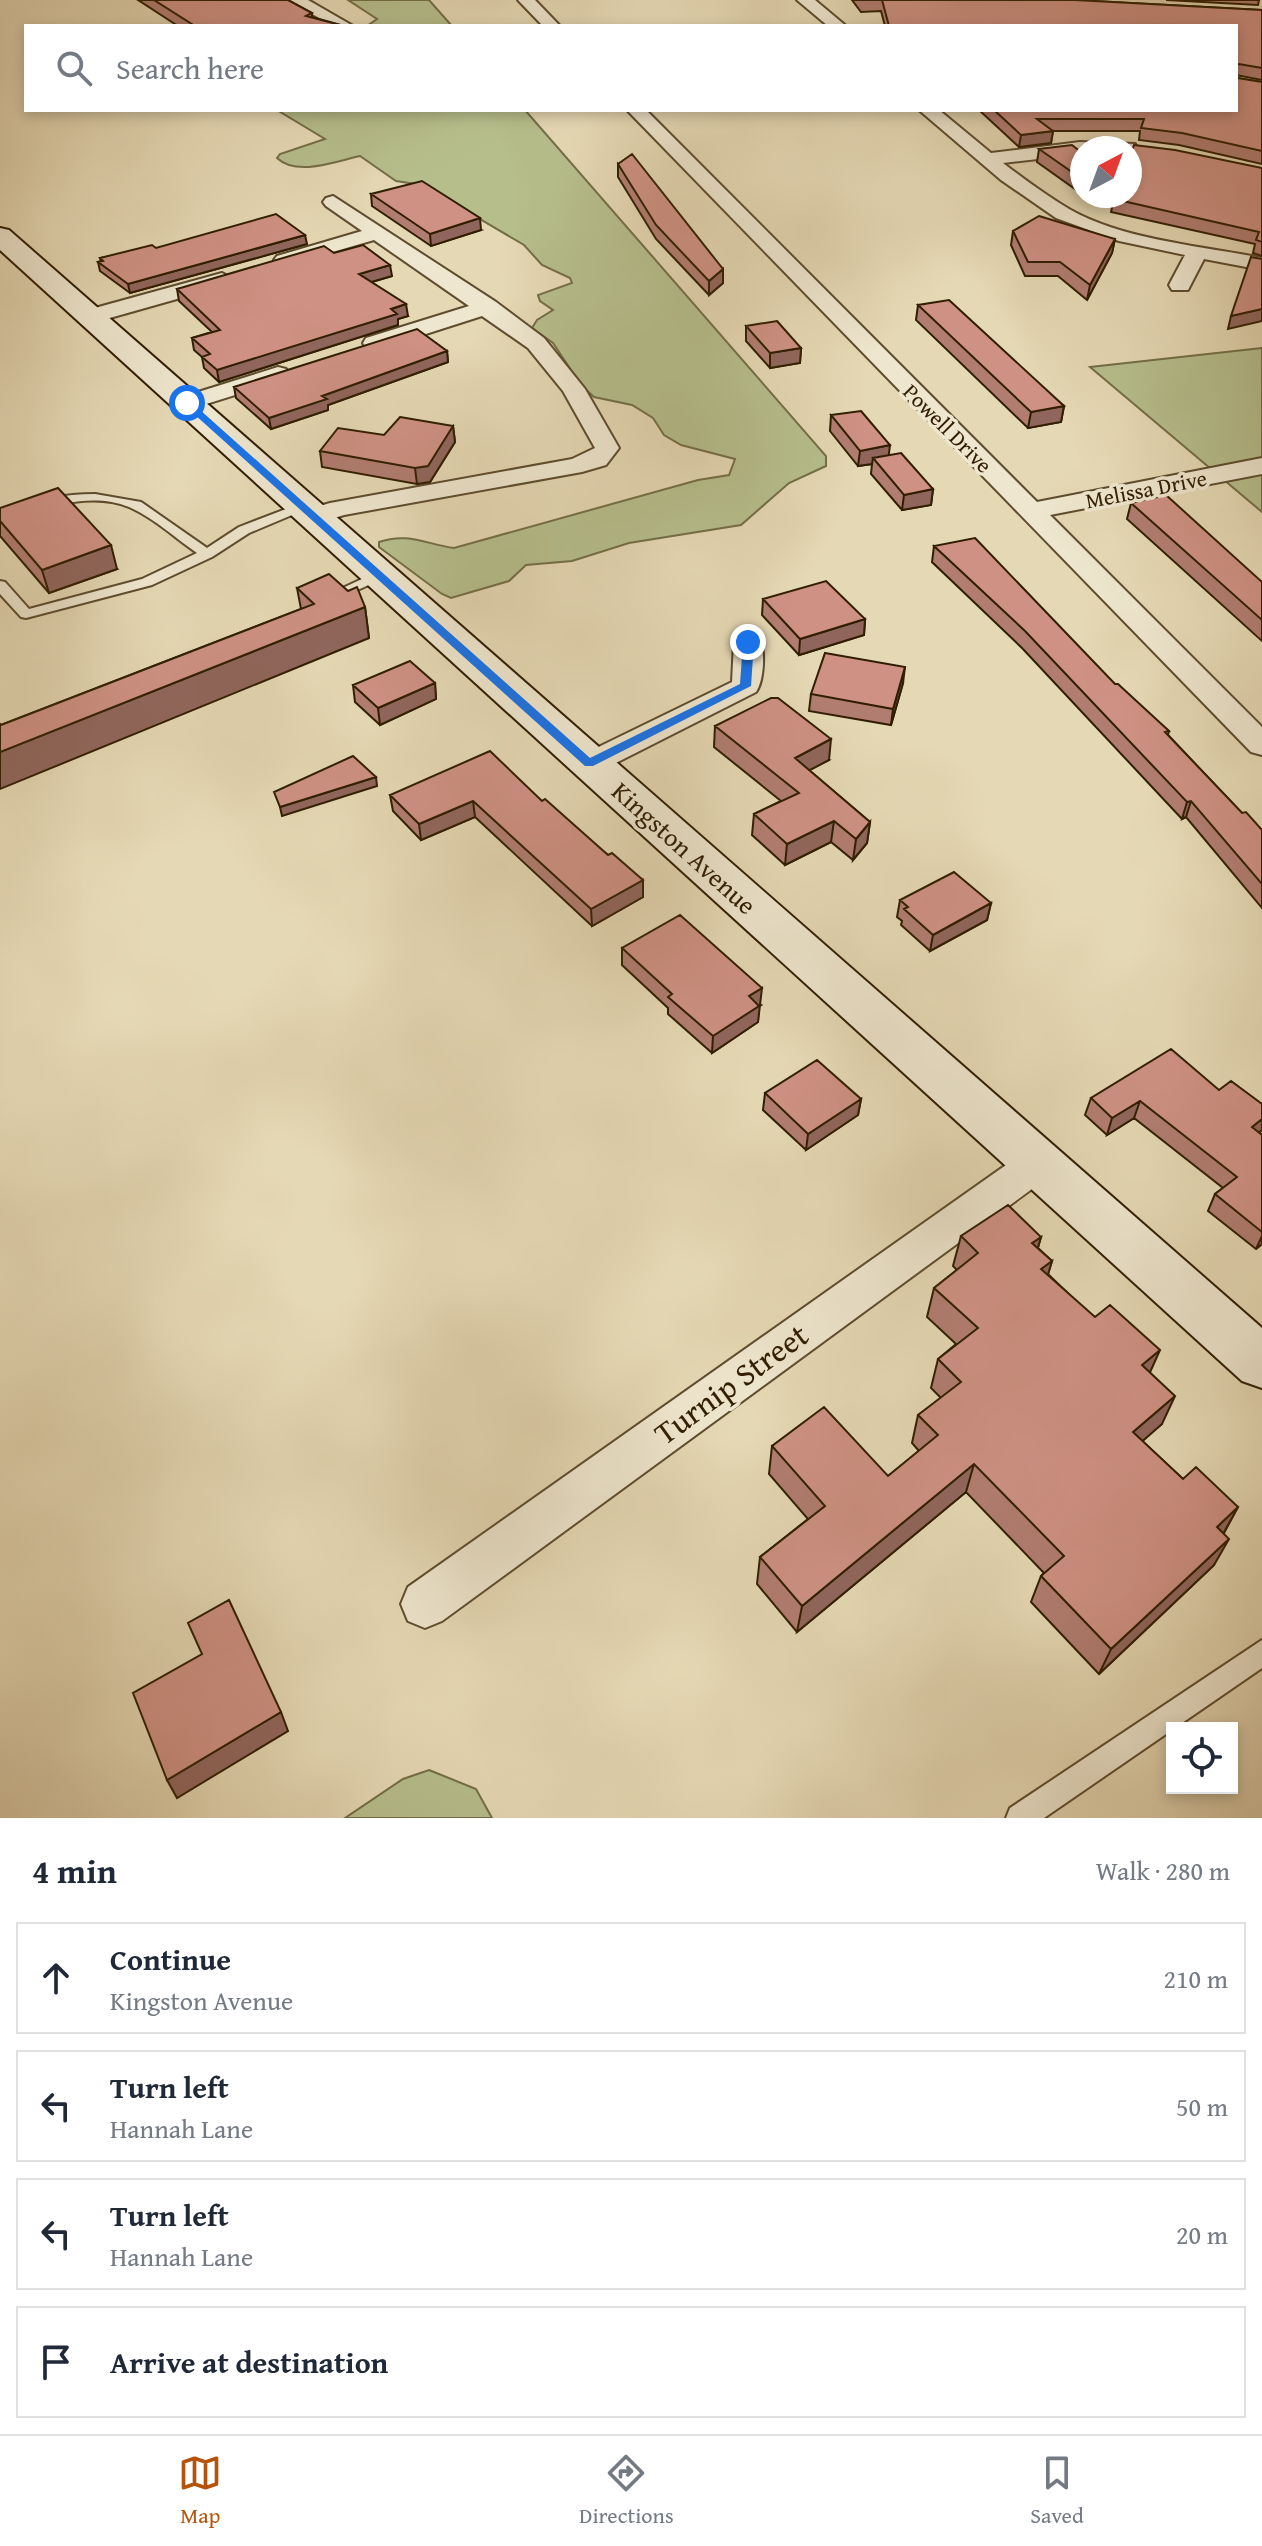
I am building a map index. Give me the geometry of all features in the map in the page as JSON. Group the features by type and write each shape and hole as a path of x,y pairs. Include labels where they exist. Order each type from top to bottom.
{"street":[{"path":"296,0 341,24"},
{"path":"526,0 550,24"},
{"path":"805,0 835,24"},
{"name":"Powell Drive","path":"638,112 1262,745"},
{"path":"930,112 1035,196 1090,226 1196,253 1262,264"},
{"path":"987,159 1070,149"},
{"path":"310,512 572,467 604,455 607,448 556,366 536,343 333,202"},
{"path":"92,316 377,233"},
{"name":"Kingston Avenue","path":"0,236 1262,1363"},
{"path":"1180,285 1196,253"},
{"path":"353,350 488,307"},
{"path":"187,403 292,370"},
{"name":"Melissa Drive","path":"1030,511 1262,466"},
{"path":"589,764 746,686 748,642"},
{"name":"Turnip Street","path":"425,1604 1037,1164"}],"lane":[{"path":"0,517 25,507 71,497 131,503 207,554"},
{"path":"0,585 26,614 147,582 207,554 244,530 310,512"},
{"path":"312,606 379,575"},
{"path":"1020,1818 1262,1653"}],"green space":[{"path":"348,0 429,0 450,24 370,24 377,19"},
{"path":"280,112 527,112 826,456 826,466 789,483 741,525 629,543 572,561 526,565 509,581 451,598 442,594 379,547 379,542 408,538 454,548 698,480 729,475 735,459 681,445 664,435 653,418 632,405 594,397 581,385 553,343 532,328 537,320 553,310 540,301 538,295 572,283 570,278 542,265 524,245 422,185 396,181 360,156 306,167 285,164 277,158 280,154 325,139"},
{"path":"1262,348 1262,512 1090,367"},
{"path":"429,1770 476,1789 492,1818 345,1818 403,1779"}],"building":[{"path":"154,0 288,0 312,13 306,16 336,24 192,24"},
{"path":"882,0 1075,0 1262,10 1262,68 1238,65 1238,24 888,24"},
{"path":"1238,78 1262,82 1262,151 1182,133 1141,128 1144,119 1037,119 1053,131 1021,135 996,112 1238,112"},
{"path":"1070,145 1070,171 1039,149"},
{"path":"1142,146 1262,168 1262,242 1256,240 1259,232 1142,205"},
{"path":"632,154 723,269 709,281 656,225 618,164"},
{"path":"422,181 480,218 430,234 371,194"},
{"path":"276,214 305,235 128,284 98,262 103,261 100,258 152,245 156,248"},
{"path":"1039,216 1115,239 1090,285 1060,262 1028,262 1013,231"},
{"path":"363,245 390,265 359,274 406,304 391,309 397,314 217,370 202,357 210,354 192,338 220,330 177,289 324,246 334,253"},
{"path":"1251,257 1262,259 1262,309 1231,316"},
{"path":"949,300 1064,406 1031,412 918,305"},
{"path":"777,321 801,348 770,353 746,326"},
{"path":"417,329 447,351 322,396 327,399 269,418 234,387"},
{"path":"861,411 890,445 860,451 831,415"},
{"path":"400,417 453,426 428,466 415,468 320,451 338,428 384,435"},
{"path":"901,453 933,489 904,495 873,458"},
{"path":"58,488 111,545 42,570 0,521 0,508"},
{"path":"1166,495 1262,582 1262,620 1131,503"},
{"path":"975,538 1115,684 1169,731 1165,732 1262,830 1262,884 1191,801 1187,802 1025,631 934,546"},
{"path":"329,574 348,591 357,587 365,607 0,752 0,724 314,604 297,588"},
{"path":"826,581 865,619 800,639 763,599"},
{"path":"825,653 905,667 893,709 811,694"},
{"path":"410,661 435,683 378,708 353,685"},
{"path":"771,698 778,698 831,739 795,758 870,822 856,839 834,821 787,844 754,814 799,793 715,726"},
{"path":"490,751 542,801 545,799 608,855 612,853 643,880 591,909 473,801 419,824 390,795"},
{"path":"353,756 376,777 280,807 274,792"},
{"path":"954,872 991,903 933,935 904,909 908,907 900,900"},
{"path":"680,915 762,988 749,996 759,1006 713,1036 668,997 672,994 622,948"},
{"path":"1171,1049 1219,1090 1231,1081 1262,1104 1262,1119 1252,1127 1262,1135 1262,1232 1215,1194 1237,1177 1140,1101 1112,1118 1091,1098"},
{"path":"817,1060 861,1099 808,1134 765,1093"},
{"path":"1008,1205 1041,1237 1032,1243 1052,1261 1041,1269 1095,1317 1110,1305 1160,1350 1142,1365 1175,1396 1133,1432 1183,1479 1196,1467 1238,1507 1217,1527 1229,1539 1111,1649 1041,1576 1064,1556 974,1464 802,1606 760,1557 825,1506 772,1446 824,1407 888,1476 938,1435 918,1415 961,1382 938,1359 978,1328 934,1288 978,1253 961,1236"},
{"path":"229,1600 281,1712 167,1780 133,1693 202,1654 188,1623"}],"route":[{"path":"187,403 589,764 746,686 748,642"}]}
